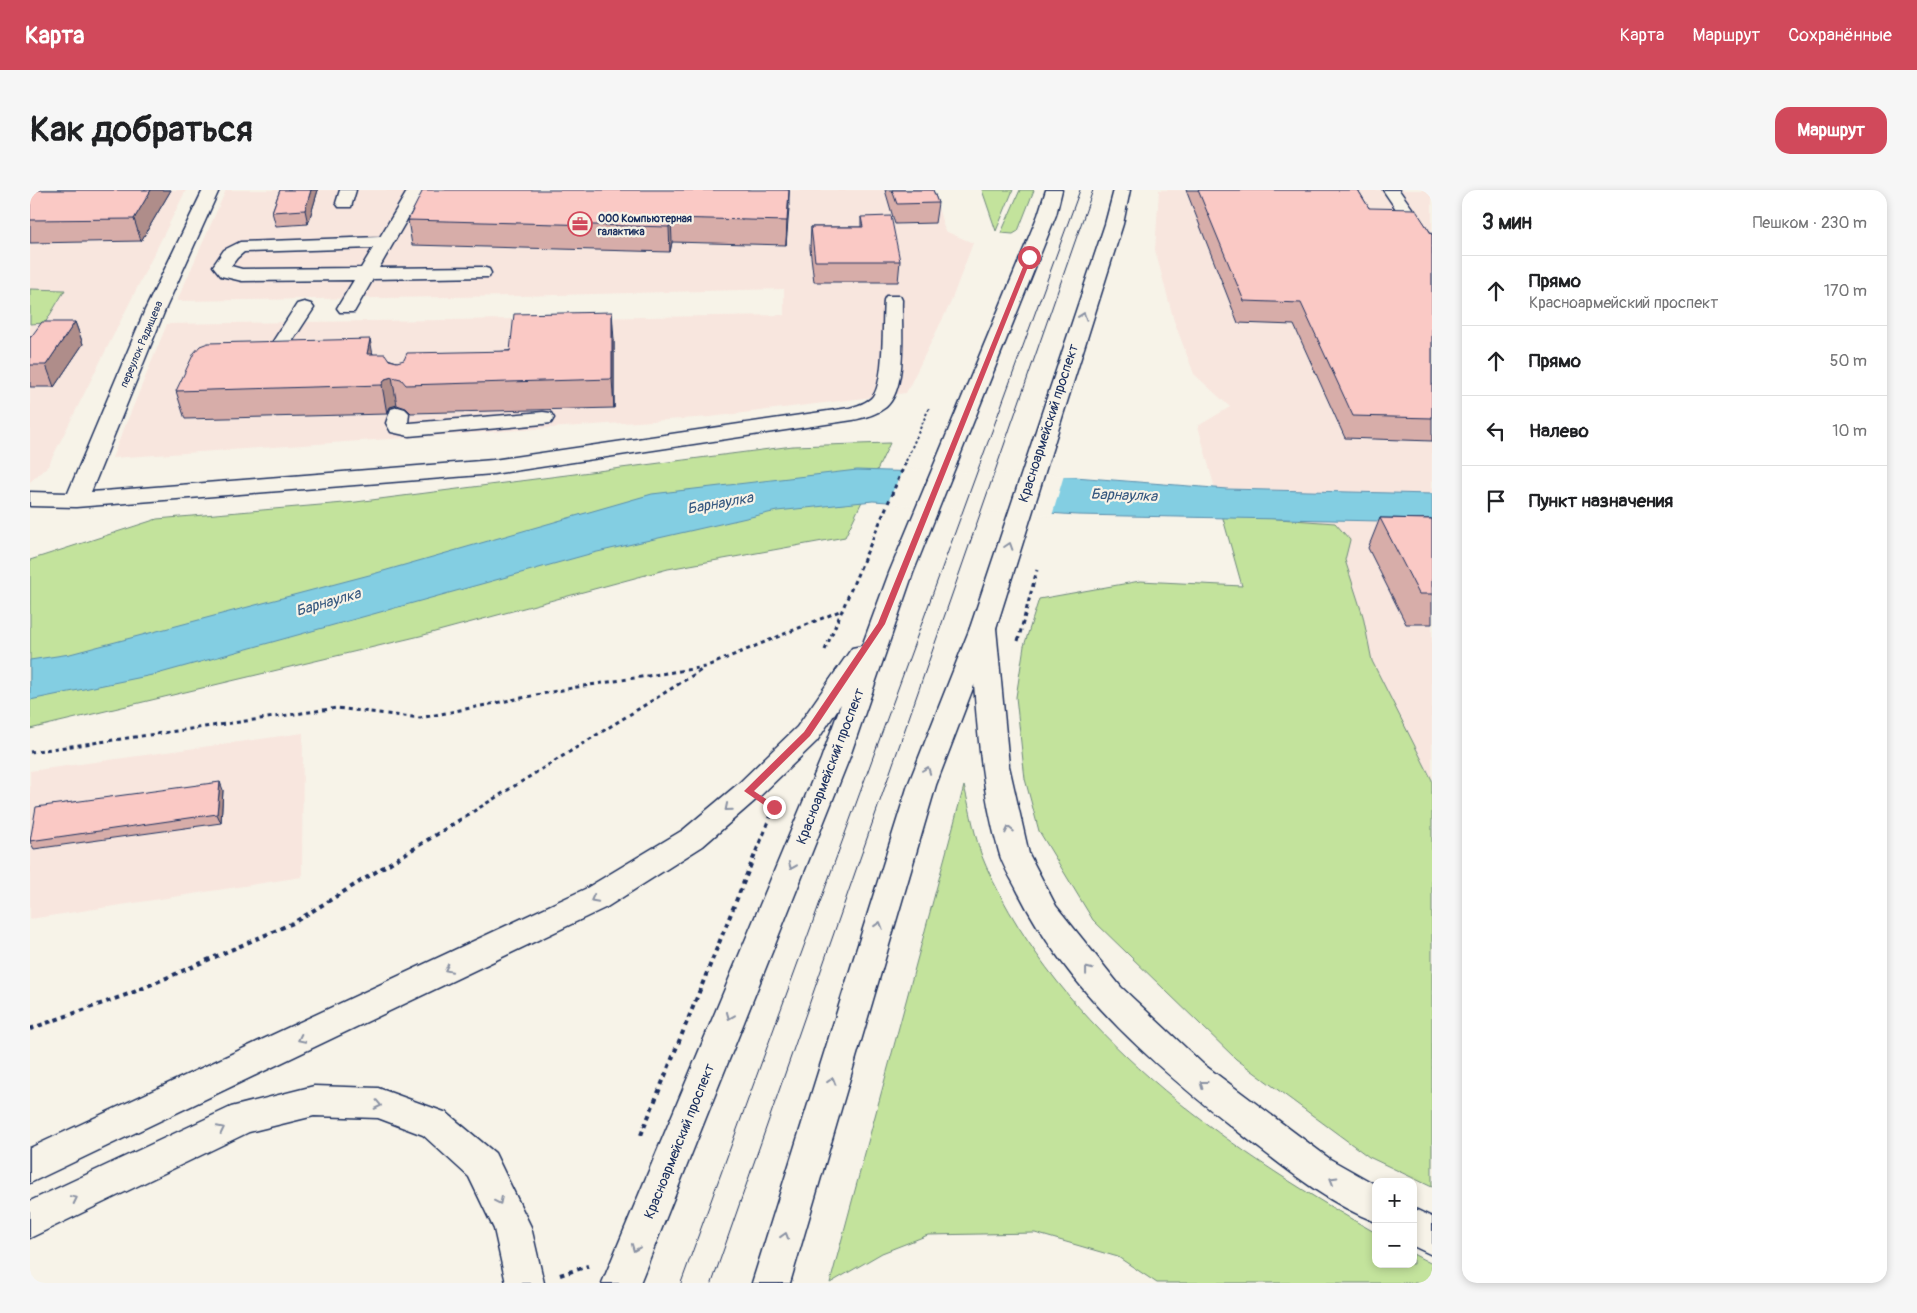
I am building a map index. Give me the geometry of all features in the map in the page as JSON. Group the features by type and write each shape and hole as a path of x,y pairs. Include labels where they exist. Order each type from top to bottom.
{"main road":[{"name":"переулок Радищева","path":"76,500 155,310 210,190"},
{"path":"347,308 416,190"},
{"name":"Красноармейский проспект","path":"621,1283 836,759 901,573 964,414 1047,215 1054,190"},
{"name":"Красноармейский проспект","path":"771,1283 922,785 983,628 1114,224 1122,190"},
{"path":"1391,190 1432,249"},
{"path":"385,242 240,247 230,254 222,266 227,272 242,275 482,273"},
{"path":"30,499 76,500 493,467 853,414 872,407 882,398 888,385 892,300"},
{"path":"275,353 304,308"},
{"path":"235,360 275,353 302,353"},
{"path":"398,414 396,423 399,427 409,430 543,418"},
{"path":"30,1166 596,898 693,838 748,791 807,734 882,624"},
{"path":"983,628 994,766 1014,854 1045,915 1109,997 1191,1075 1317,1171 1372,1203"},
{"path":"30,1220 243,1118 314,1100 378,1103 434,1124 482,1165 538,1280"},
{"path":"1417,1228 1432,1237"}],"path":[{"path":"823,655 929,408"},
{"path":"1017,646 1028,599"},
{"path":"30,1028 134,992 293,923 705,667 842,610"},
{"path":"30,752 337,708 420,718 577,688 705,667"},
{"path":"640,1138 774,807 748,791"},
{"path":"538,1280 587,1266 591,1257"}],"shaded area":[{"path":"30,190 186,190 48,466 30,482 30,324 45,323 65,290 30,289"},
{"path":"226,190 933,190 945,231 973,243 950,304 906,393 710,417 112,458 167,324 784,315 784,289 520,296 177,301"},
{"path":"1159,190 1432,190 1432,1187 1417,1180 1417,1178 1413,1178 1369,1157 1342,1034 1307,617 1222,515 1198,426 1230,407 1194,374 1174,321 1155,250"},
{"path":"303,733 302,877 30,919 30,771"}],"green space":[{"path":"982,190 1013,190 996,231"},
{"path":"1020,190 1034,190 1018,231 1013,234 1001,233"},
{"path":"30,289 65,290 45,323 30,324"},
{"path":"890,443 845,537 668,569 420,636 30,729 30,560 157,519 356,502 793,446"},
{"path":"1222,515 1335,523 1350,540 1345,560 1363,616 1372,661 1432,780 1432,1187 1417,1180 1417,1178 1413,1178 1369,1157 1236,1059 1093,920 1039,831 1025,779 1016,697 1024,646 1039,599 1140,581 1242,586"},
{"path":"964,786 982,857 1018,926 1057,981 1102,1032 1151,1079 1205,1122 1261,1162 1372,1231 1372,1268 1417,1268 1417,1256 1432,1264 1432,1283 1157,1283 1118,1257 1035,1233 928,1235 882,1253 830,1283"}],"water":[{"name":"Барнаулка","path":"857,470 1075,477 1227,489 1432,494 1432,522 1077,515 873,501 777,511 593,553 157,674 30,700 30,660 70,654 373,574 652,494"}],"pier":[{"path":"903,469 1064,475 1052,516 887,504"}],"building":[{"path":"30,190 151,190 134,219 30,220"},
{"path":"280,190 311,190 305,210 272,212"},
{"path":"423,190 789,190 787,221 671,218 669,227 408,220"},
{"path":"892,190 933,190 938,203 897,204"},
{"path":"1198,190 1358,190 1369,208 1415,209 1432,235 1432,418 1353,416 1301,303 1244,301"},
{"path":"891,216 900,261 815,261 811,227 863,227 861,217"},
{"path":"612,312 612,379 406,385 401,379 392,377 385,379 382,385 176,391 194,353 200,346 208,343 370,339 367,354 385,354 389,360 397,362 404,360 407,353 510,351 514,314"},
{"path":"42,322 75,322 46,365 30,365 30,337"},
{"path":"1380,518 1432,519 1432,594 1419,594"},
{"path":"220,782 217,814 30,841 36,807"}],"tram line":[{"path":"681,1283 1080,190"},
{"path":"712,1283 1093,190"}],"place":[{"name":"ООО Компьютерная галактика","path":"580,224"}],"route":[{"path":"774,807 748,791 807,734 882,624 964,414 1029,257"}]}
